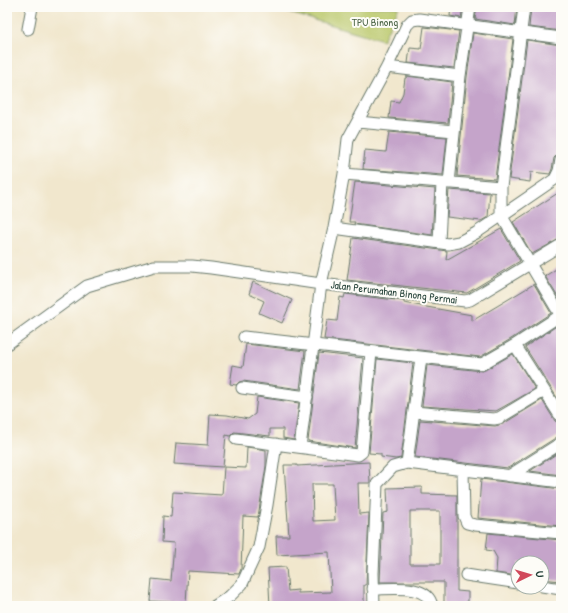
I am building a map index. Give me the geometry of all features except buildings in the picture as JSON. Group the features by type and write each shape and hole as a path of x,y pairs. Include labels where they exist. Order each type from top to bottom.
{"street":[{"path":"28,29 32,7"},
{"path":"439,242 445,183 454,132 470,7"},
{"path":"244,337 482,364 515,345 561,315 500,215 501,187 524,7"},
{"name":"Jalan Perumahan Binong Permai","path":"300,447 321,284 334,228 344,174 348,139 387,67 407,25 412,20 419,19 561,38"},
{"path":"387,67 460,76"},
{"path":"358,122 454,132"},
{"path":"334,228 448,244 459,242 555,179 559,171 561,160"},
{"path":"344,174 501,187"},
{"name":"Jalan Perumahan Binong Permai","path":"321,284 392,291 465,301 470,300 561,245"},
{"path":"7,344 87,286 154,266 192,266 321,284"},
{"path":"515,345 561,417"},
{"path":"236,439 358,455 362,452 371,352"},
{"path":"407,463 421,358"},
{"path":"242,388 307,397"},
{"path":"414,412 494,419 499,418 544,391"},
{"path":"509,476 561,443"},
{"path":"214,606 230,596 242,584 258,547 267,505 276,444"},
{"path":"374,606 373,573 377,484 392,467 407,463 561,482"},
{"path":"463,470 464,516 467,523 561,533"},
{"path":"466,575 510,582"},
{"path":"550,587 561,589"},
{"path":"373,589 415,589 430,598 432,606"}],"green space":[{"name":"TPU Binong","path":"269,7 399,7 383,40"}]}
